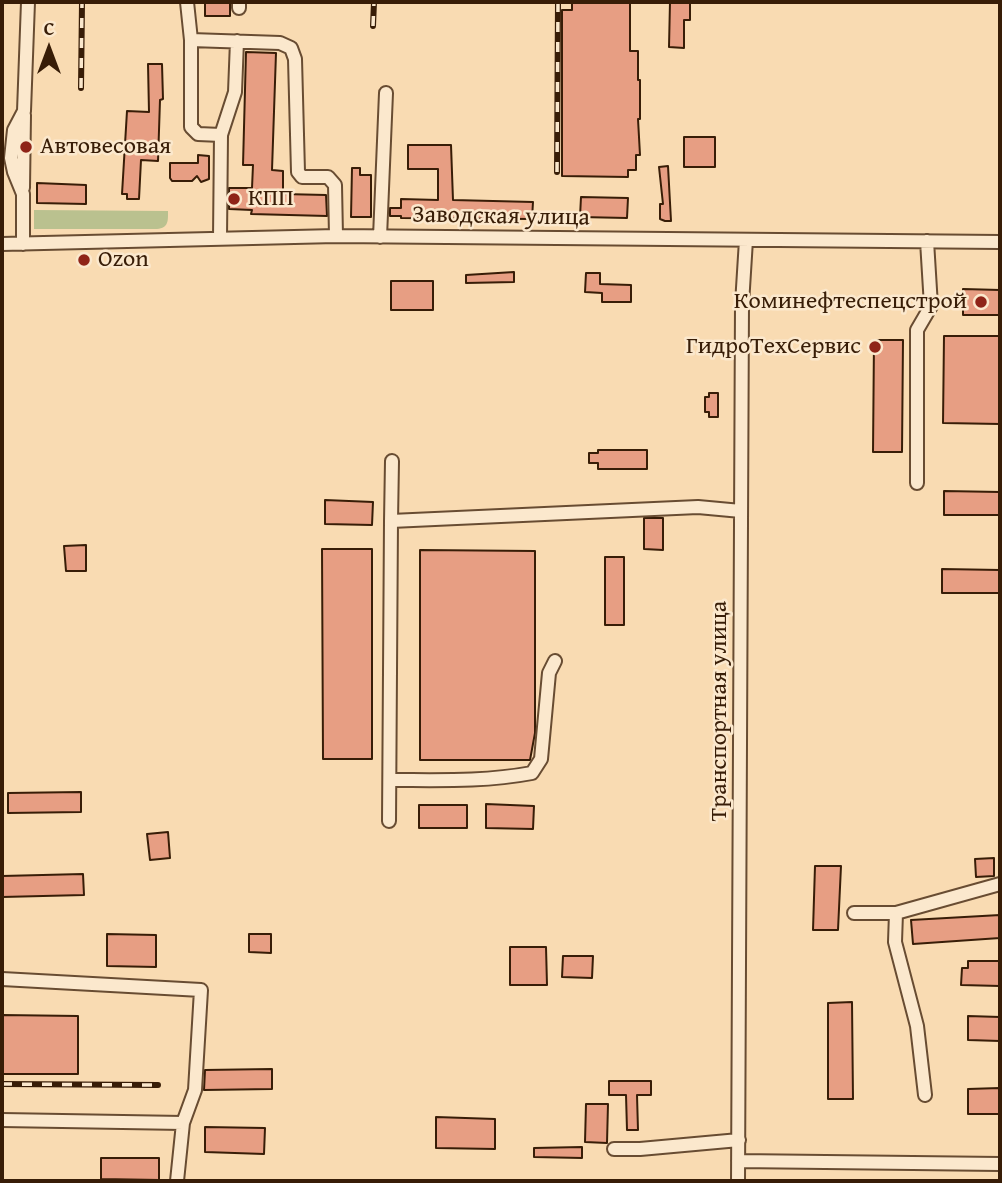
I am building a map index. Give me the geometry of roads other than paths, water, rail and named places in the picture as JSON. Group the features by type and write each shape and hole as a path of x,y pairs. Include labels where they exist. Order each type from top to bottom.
{"street":[{"path":"23,244 23,194 11,158 14,130 24,111 28,2"},
{"path":"187,2 191,40 191,127 198,134 220,135"},
{"path":"191,40 280,43 286,45 294,54 298,172 302,177 328,177 335,185 336,236"},
{"path":"220,238 220,135 235,92 237,41"},
{"path":"380,237 386,93"},
{"name":"Заводская улица","path":"2,244 336,236 1000,242"},
{"name":"Транспортная улица","path":"738,1181 742,304 746,240"},
{"path":"917,483 917,330 931,306 927,241"},
{"path":"389,821 392,461"},
{"path":"391,521 698,507 741,511"},
{"path":"390,780 490,780 532,774 541,759 549,673 555,661"},
{"path":"854,913 896,913 1000,884"},
{"path":"896,913 895,942 917,1026 925,1096"},
{"path":"2,979 201,990 195,1090 183,1123 177,1181"},
{"path":"2,1120 183,1123"},
{"path":"614,1149 738,1140"},
{"path":"738,1161 1000,1164"}],"railway":[{"path":"81,88 82,2"},
{"path":"373,26 374,2"},
{"path":"557,172 558,2"},
{"path":"2,1084 158,1085"}],"place":[{"name":"Автовесовая","path":"26,147"},
{"name":"КПП","path":"234,199"},
{"name":"Ozon","path":"84,260"},
{"name":"Коминефтеспецстрой","path":"981,302"},
{"name":"ГидроТехСервис","path":"875,347"}]}
